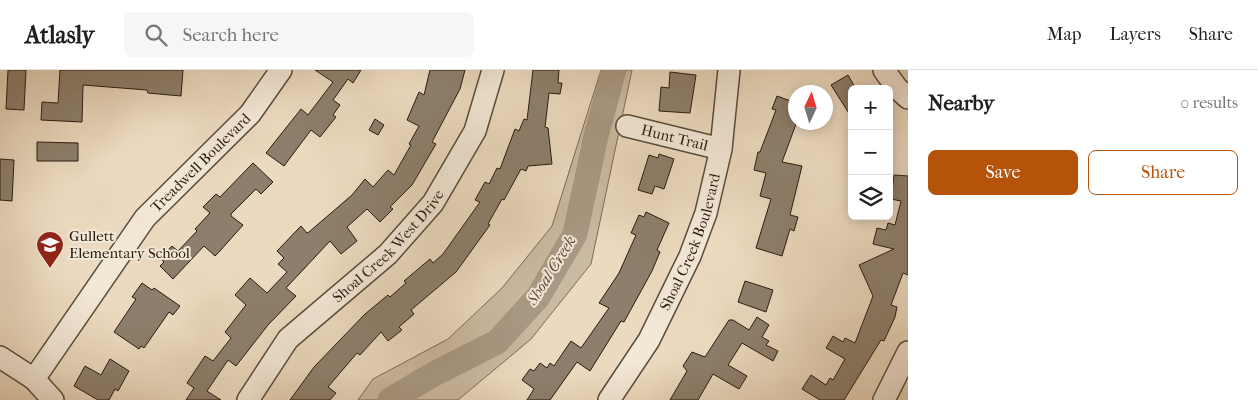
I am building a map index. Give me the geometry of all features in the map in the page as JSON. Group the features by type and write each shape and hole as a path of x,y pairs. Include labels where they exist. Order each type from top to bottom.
{"street":[{"name":"Treadwell Boulevard","path":"34,379 146,218 250,114 281,70"},
{"name":"Shoal Creek West Drive","path":"248,400 288,339 388,254 433,203 475,131 493,70"},
{"name":"Shoal Creek Boulevard","path":"609,400 649,340 690,256 706,213 721,150 729,70"},
{"path":"884,70 908,98"},
{"name":"Hunt Trail","path":"627,126 721,150"},
{"path":"884,400 908,352"},
{"path":"0,357 34,379 53,400"}],"shaded area":[{"path":"601,70 632,70 591,264 531,339 458,400 358,400 373,379 448,339 502,288 552,226"}],"building":[{"path":"8,70 26,70 24,110 6,109"},
{"path":"60,70 183,70 181,96 148,93 147,90 83,85 82,122 41,120 42,102 58,103"},
{"path":"315,70 361,70 353,83 348,79 333,100 340,105 333,115 336,117 320,137 311,130 284,166 266,153 301,109 308,115 333,82"},
{"path":"430,70 465,70 460,89 432,142 436,144 412,185 390,207 393,209 380,222 367,209 347,227 357,241 341,254 330,241 286,288 296,296 268,325 236,366 228,360 207,391 221,400 186,400 194,388 187,383 205,356 213,361 231,338 225,332 246,305 235,295 250,278 267,293 287,272 278,264 284,258 277,251 301,226 307,233 309,232 352,195 365,179 373,187 388,170 394,175 411,145 409,144 419,126 407,120 419,92 424,95"},
{"path":"533,70 559,70 558,83 562,83 560,94 549,93 545,127 548,128 552,164 528,166 526,171 521,169 488,224 490,225 456,272 411,310 414,314 399,327 402,330 388,341 381,332 360,355 357,353 328,387 336,393 330,400 290,400 314,367 365,314 388,295 390,297 406,283 404,281 430,259 433,263 443,254 480,202 475,200 485,182 489,184 497,168 500,169 515,129 519,131 524,119 527,120"},
{"path":"670,72 696,75 690,113 659,111 661,87 669,88"},
{"path":"848,75 854,85 848,85 848,112 833,88 833,85 831,85"},
{"path":"777,96 788,100 788,130 794,130 782,162 802,166 790,215 798,217 794,231 790,229 782,256 756,248 771,199 760,196 766,173 754,170 758,152 760,152 776,110 772,109"},
{"path":"375,119 384,125 378,135 369,130"},
{"path":"37,142 78,143 78,161 37,161"},
{"path":"659,154 674,159 664,189 655,186 652,194 638,190 649,155 658,158"},
{"path":"0,159 14,160 12,201 0,200"},
{"path":"253,163 273,182 261,194 256,189 231,214 243,225 215,256 204,246 173,279 160,266 164,262 160,258 172,246 178,251 197,231 195,229 210,213 203,207 216,194 220,197"},
{"path":"894,175 908,176 908,275 903,273 891,305 897,307 895,317 884,341 881,340 844,400 820,400 802,389 811,375 826,385 830,378 833,380 845,359 826,348 833,336 843,342 845,338 855,343 873,296 859,265 894,249 873,244 877,228 886,230 888,223 895,225 901,201 893,199"},
{"path":"646,212 669,223 657,250 660,252 652,271 624,322 621,321 590,371 577,362 550,400 527,400 534,389 522,380 530,369 534,371 540,363 547,368 550,363 554,366 571,341 581,348 609,308 599,303 619,273 636,235 631,233 639,215 644,217"},
{"path":"745,281 773,290 766,312 738,302"},
{"path":"142,283 152,290 154,288 180,306 173,315 169,312 144,348 141,346 139,349 114,332 136,299 132,297"},
{"path":"757,317 769,325 762,337 769,341 766,345 778,351 773,361 742,343 728,365 747,376 739,389 713,374 698,400 670,400 687,371 683,366 692,352 705,357 729,320 733,320 749,330"},
{"path":"110,359 129,371 118,391 115,389 109,400 98,400 74,386 85,366 101,375"}],"waterway":[{"name":"Shoal Creek","path":"390,400 432,375 497,342 538,297 575,234 596,136 614,70"}],"place":[{"name":"Gullett Elementary School","path":"50,269"}]}
